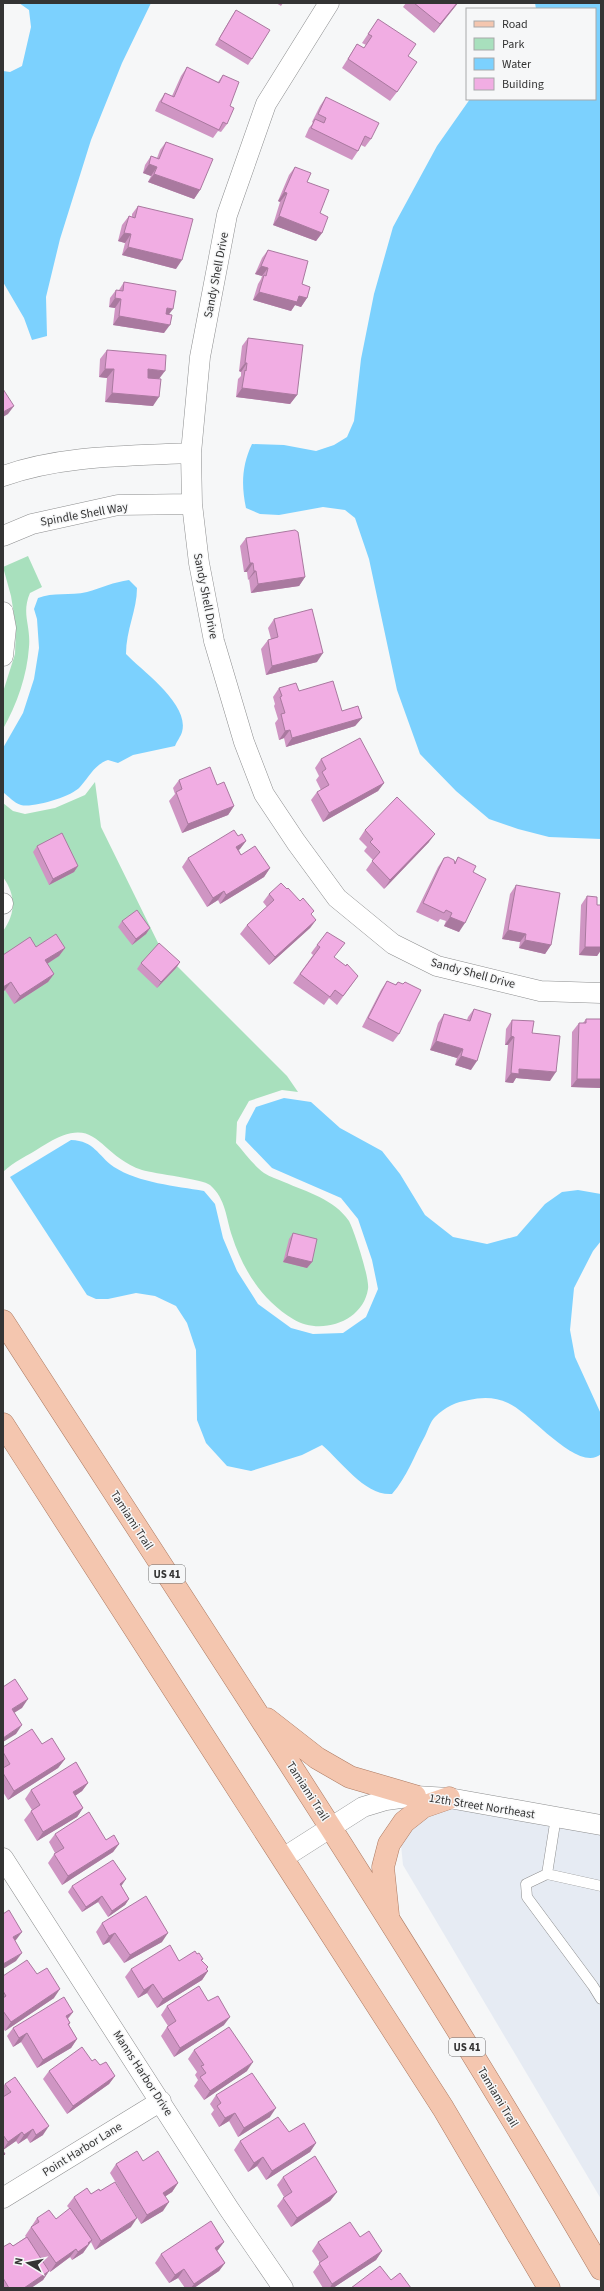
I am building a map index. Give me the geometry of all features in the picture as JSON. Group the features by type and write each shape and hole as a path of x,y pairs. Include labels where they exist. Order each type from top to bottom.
{"main road":[{"name":"Tamiami Trail","path":"3,1321 330,1826 487,2078 601,2269"},
{"path":"3,1424 443,2108 549,2288"},
{"path":"254,1709 317,1758 350,1777 415,1796"},
{"path":"389,1920 383,1867 389,1844 404,1822 423,1807 449,1798"}],"street":[{"name":"Sandy Shell Drive","path":"329,3 266,104 228,215 200,357 190,453 192,504 199,563 214,641 244,742 264,794 336,898 393,944 437,966 540,991 601,993"},
{"path":"3,476 31,466 118,456 190,453"},
{"name":"Spindle Shell Way","path":"3,536 32,524 118,505 192,504"},
{"path":"3,612 6,628 3,656"},
{"name":"12th Street Northeast","path":"283,1858 330,1826 363,1807 386,1800 415,1796 449,1798 601,1826"},
{"name":"Manns Harbor Drive","path":"3,1858 161,2101 229,2209 283,2288"},
{"name":"Point Harbor Lane","path":"3,2198 161,2101"}],"lane":[{"path":"547,1874 556,1817"},
{"path":"601,1886 547,1874 526,1884 527,1897 597,1986 601,1999"}],"shaded area":[{"path":"450,1808 601,1835 601,2199 403,1865 401,1845 412,1829 429,1815"}],"green space":[{"path":"28,556 42,587 30,593 27,600 26,614 29,647 26,669 17,700 3,729 3,692 15,654 16,627 11,596 3,567"},
{"path":"95,782 101,827 162,951 287,1076 298,1092 282,1090 249,1101 237,1122 236,1143 253,1163 264,1173 320,1197 336,1207 349,1221 358,1244 367,1275 368,1289 358,1310 339,1323 327,1326 304,1324 293,1319 272,1303 248,1272 232,1236 225,1209 219,1196 210,1185 206,1183 142,1170 126,1163 95,1138 86,1134 74,1133 60,1137 41,1147 16,1162 3,1172 3,931 10,918 13,904 10,890 3,877 3,803 13,811 25,814 55,808 85,795"}],"water":[{"path":"19,3 151,3 122,63 91,140 60,239 46,297 47,336 32,340 24,318 3,282 3,71 10,72 22,66 31,27 29,10"},
{"path":"535,3 601,3 601,839 549,837 518,829 489,819 456,791 420,754 397,690 369,559 355,518 345,510 323,507 279,515 260,514 246,508 243,491 244,467 252,444 284,445 316,451 334,445 347,437 354,421 361,359 374,294 393,227 437,146 469,100 596,100 596,8 536,8"},
{"path":"129,580 137,588 137,596 126,645 126,654 172,699 179,710 183,721 181,735 175,746 133,755 118,763 108,760 103,762 80,787 61,798 34,805 18,804 3,792 3,748 23,713 34,679 39,648 37,619 34,609 38,598 50,595 87,592"},
{"path":"284,1098 311,1102 340,1128 382,1151 400,1174 425,1215 453,1237 487,1244 517,1236 545,1204 562,1192 578,1190 601,1194 601,1241 593,1251 574,1288 570,1330 575,1357 601,1414 601,1454 591,1458 580,1456 567,1449 508,1403 489,1398 474,1399 455,1404 443,1410 435,1417 430,1424 406,1473 392,1494 372,1490 363,1484 322,1445 302,1455 251,1471 227,1466 206,1443 197,1420 196,1350 187,1323 176,1306 155,1296 136,1293 108,1299 96,1299 87,1295 10,1177 71,1140 79,1141 91,1146 114,1167 135,1177 158,1183 204,1191 215,1204 223,1238 237,1271 258,1304 291,1328 313,1334 343,1333 366,1317 378,1289 372,1260 358,1219 341,1198 272,1168 245,1140 246,1126 256,1107"}],"building":[{"path":"414,3 457,3 440,24"},
{"path":"236,10 270,30 252,59 219,39"},
{"path":"378,19 416,44 408,56 417,62 397,92 348,59 357,44 364,48 372,36 368,34"},
{"path":"187,67 219,83 223,75 239,82 230,106 234,108 227,124 223,122 219,130 161,102 165,93 174,97"},
{"path":"326,97 379,123 371,139 365,136 358,151 311,128 315,119 324,123 326,118 318,114"},
{"path":"166,142 213,159 200,190 154,174 157,167 149,164 151,156 159,159"},
{"path":"295,167 311,173 307,182 329,190 320,213 328,217 322,233 279,216 287,193 284,192"},
{"path":"138,206 193,219 182,260 128,247 131,234 124,233 129,216 135,218"},
{"path":"268,250 308,261 302,284 310,287 307,298 299,296 297,302 259,292 264,275 266,276 268,268 261,266"},
{"path":"124,282 176,291 173,309 167,308 166,314 172,315 170,325 119,316 121,299 115,298 116,290 123,291"},
{"path":"248,338 303,345 297,395 242,388 247,363 245,363"},
{"path":"107,350 166,355 165,371 148,369 148,378 161,379 159,397 112,393 114,369 105,369"},
{"path":"3,389 14,406 3,412"},
{"path":"295,530 298,532 305,577 258,584 253,563 250,563 246,538"},
{"path":"312,609 323,653 272,666 268,640 278,637 274,619"},
{"path":"333,681 342,711 358,706 362,718 292,738 290,730 285,731 281,714 285,713 279,688 296,683 299,691"},
{"path":"360,738 384,783 329,813 317,792 329,785 322,772 326,769 321,759"},
{"path":"210,767 217,785 224,782 234,806 188,824 176,792 182,789 179,780"},
{"path":"397,797 435,834 390,880 372,861 380,852 370,842 373,839 365,830"},
{"path":"234,830 238,836 242,834 246,841 236,847 241,855 255,846 270,868 226,895 224,891 213,898 188,858"},
{"path":"62,833 78,866 53,879 37,846"},
{"path":"448,857 454,860 455,864 458,857 476,866 473,872 486,879 465,923 450,917 452,913 446,910 444,913 423,903 444,858"},
{"path":"281,883 300,901 303,898 314,911 311,914 316,920 275,957 247,925 274,900 269,894"},
{"path":"516,885 560,893 551,945 525,940 526,934 508,930"},
{"path":"587,896 597,897 597,905 601,905 601,947 585,947"},
{"path":"137,910 150,928 136,939 122,921"},
{"path":"327,932 345,943 334,957 346,966 347,964 358,976 343,996 335,990 330,997 300,974 320,947 317,945"},
{"path":"56,934 65,948 45,960 54,974 20,996 11,982 3,987 3,955 30,937 36,947"},
{"path":"159,943 180,962 161,982 141,963"},
{"path":"387,981 396,985 398,982 403,984 405,982 421,990 399,1034 368,1018"},
{"path":"474,1009 491,1014 477,1061 461,1056 463,1049 436,1041 444,1014 470,1021"},
{"path":"586,1019 601,1019 601,1079 577,1079 579,1023 586,1023"},
{"path":"512,1020 534,1021 532,1033 560,1036 556,1072 519,1069 519,1074 511,1073 514,1037 511,1036"},
{"path":"293,1233 317,1239 312,1262 287,1256"},
{"path":"15,1679 28,1699 12,1709 22,1725 3,1738 3,1687"},
{"path":"32,1729 42,1744 52,1738 65,1759 14,1791 3,1773 3,1768 10,1764 3,1752 3,1747"},
{"path":"76,1762 88,1783 73,1792 83,1808 43,1832 31,1811 40,1805 31,1790"},
{"path":"89,1812 106,1840 114,1835 119,1844 68,1876 54,1854 64,1848 55,1834"},
{"path":"113,1860 126,1879 120,1884 129,1899 112,1911 102,1896 86,1907 72,1886"},
{"path":"146,1896 168,1933 130,1955 115,1933 109,1936 102,1923"},
{"path":"9,1910 22,1932 13,1937 22,1953 3,1964 3,1914"},
{"path":"170,1945 179,1961 195,1951 197,1954 199,1953 203,1959 201,1960 208,1967 206,1969 208,1971 163,1999 153,1984 144,1990 131,1969"},
{"path":"27,1960 37,1974 47,1968 60,1989 11,2022 3,2011 3,1998 6,1996 3,1991 3,1976"},
{"path":"199,1986 208,2001 218,1996 230,2017 180,2048 167,2027 176,2021 167,2006"},
{"path":"64,1997 73,2012 66,2016 70,2023 68,2024 77,2039 43,2060 27,2033 19,2038 13,2028"},
{"path":"229,2027 253,2062 210,2091 200,2077 206,2073 201,2066 204,2065 194,2050"},
{"path":"82,2047 92,2061 95,2059 100,2065 106,2062 115,2076 73,2106 49,2071"},
{"path":"252,2073 276,2108 244,2128 235,2113 225,2118 217,2106 221,2103 216,2095"},
{"path":"15,2077 49,2126 36,2135 33,2129 24,2135 22,2132 8,2142 3,2135 3,2097 11,2092 5,2084"},
{"path":"278,2117 289,2132 304,2123 316,2143 272,2171 263,2157 254,2163 240,2141"},
{"path":"137,2151 143,2161 158,2151 178,2183 163,2193 169,2202 147,2215 116,2164"},
{"path":"315,2156 337,2192 297,2218 283,2198 292,2192 283,2177"},
{"path":"115,2182 137,2218 101,2241 74,2197 87,2188 91,2194 99,2189 100,2191"},
{"path":"70,2208 92,2240 78,2252 76,2249 56,2263 31,2227 39,2222 37,2218 49,2210 56,2219"},
{"path":"211,2221 224,2242 215,2248 225,2263 194,2284 184,2269 175,2275 161,2254"},
{"path":"350,2222 360,2237 369,2231 382,2251 332,2284 319,2263 328,2257 318,2242"},
{"path":"27,2237 49,2271 24,2288 9,2288 3,2278 3,2247 10,2243 13,2246"},
{"path":"380,2266 391,2280 400,2273 411,2288 351,2288"}]}
